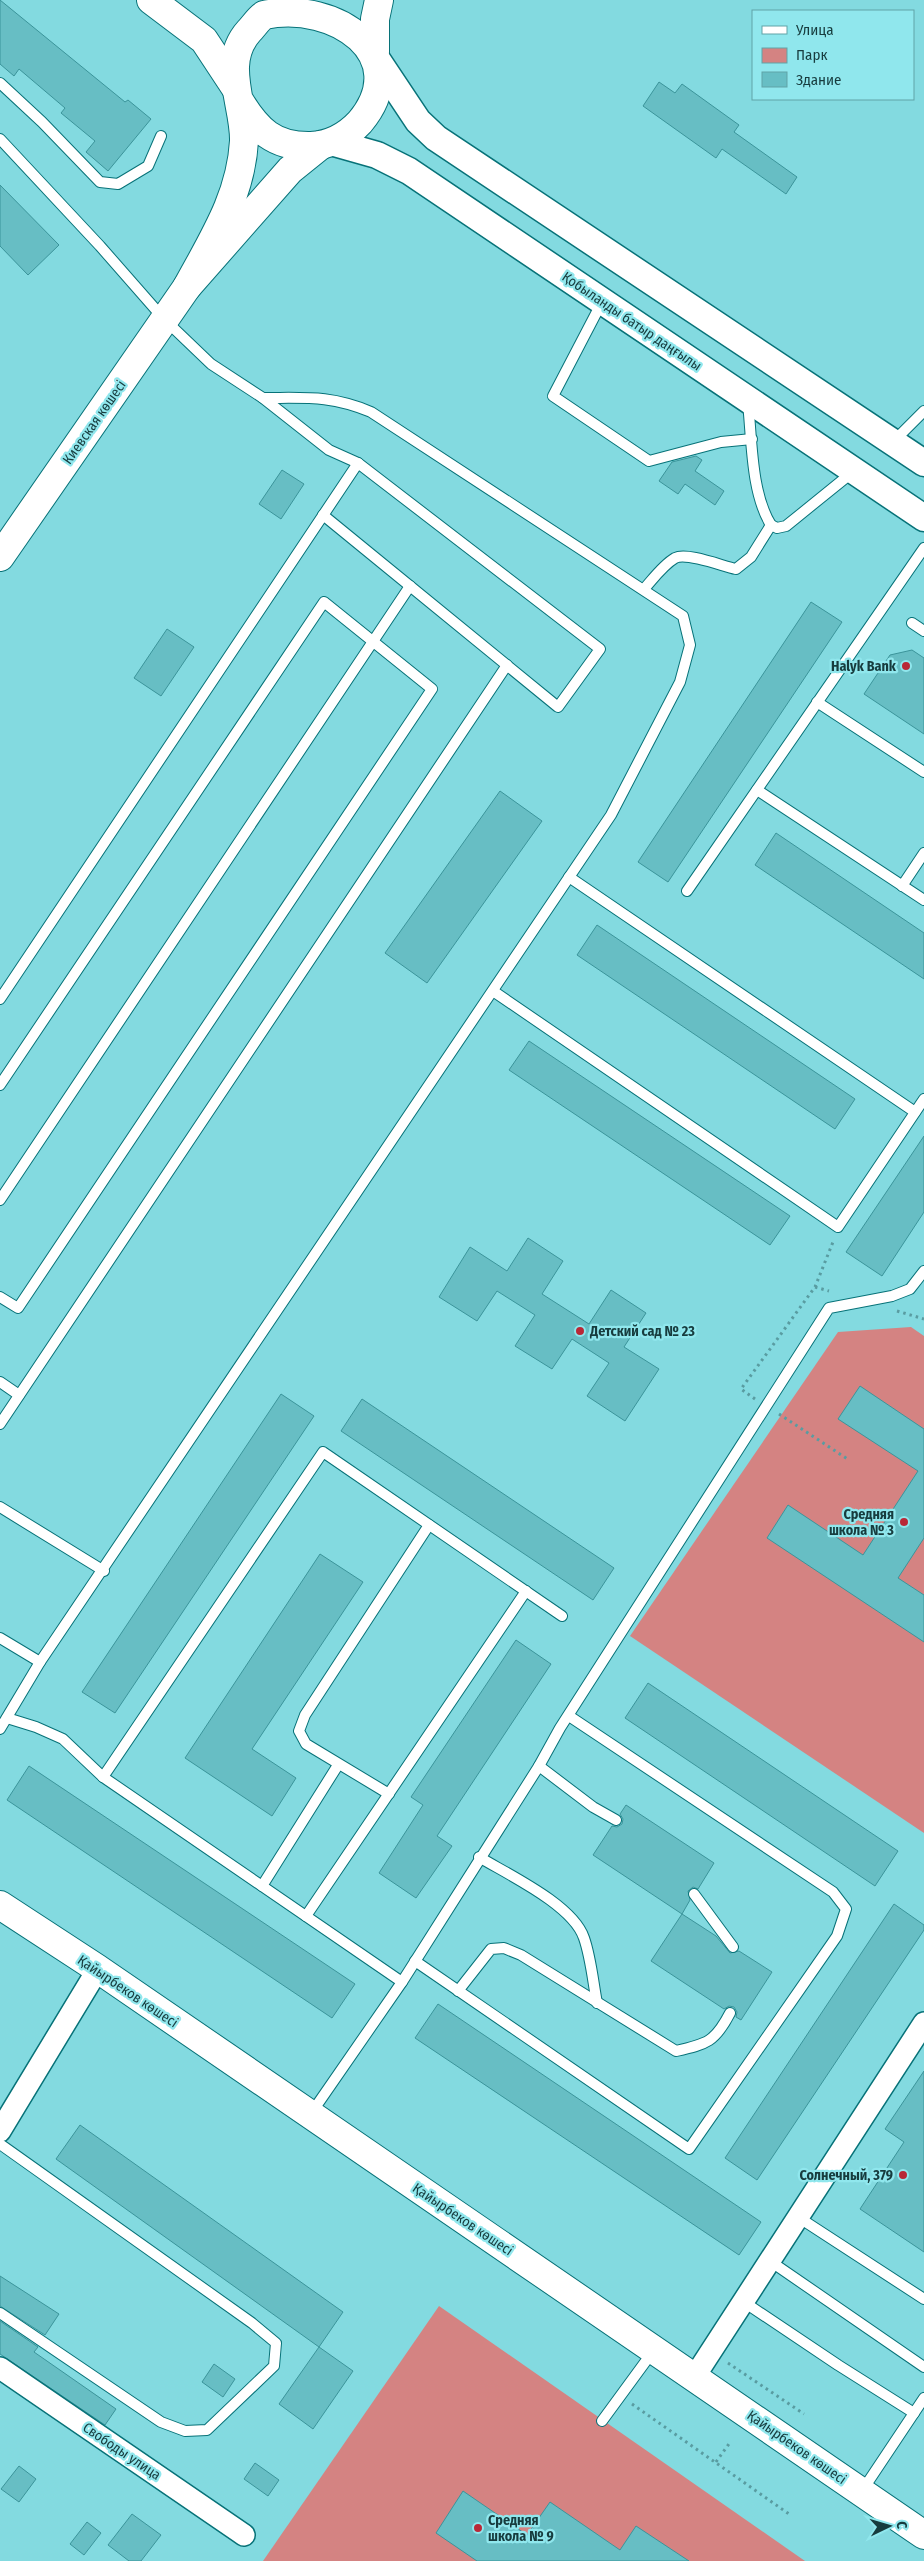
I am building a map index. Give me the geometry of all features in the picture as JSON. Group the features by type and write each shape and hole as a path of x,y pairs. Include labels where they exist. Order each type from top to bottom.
{"main road":[{"path":"151,0 204,40 252,122 272,138 296,146 326,144"},
{"path":"187,287 290,170 326,144 353,130 369,110 378,86 376,19 379,0"},
{"path":"187,287 224,218 239,183 244,139 237,94 235,60 245,35 263,16 290,1 324,3 346,13 364,30 377,57"},
{"name":"Киевская көшесі","path":"0,557 187,287"},
{"name":"Қайырбеков көшесі","path":"0,1906 98,1969 695,2376 861,2492 922,2530"}],"street":[{"path":"377,57 418,121 436,138 924,463"},
{"name":"Қобыланды батыр даңғылы","path":"326,144 376,155 410,171 924,518"},
{"path":"0,2131 98,1969"},
{"path":"695,2376 798,2217 918,2045 924,2023"},
{"name":"Свободы улица","path":"0,2368 244,2535"}],"lane":[{"path":"0,84 42,122 100,182 118,184 148,166 161,136"},
{"path":"0,139 100,246 164,320 211,364 263,398 329,450 358,463 600,649 558,707 323,515"},
{"path":"602,301 553,396 649,461 721,442 752,438"},
{"path":"0,1729 40,1662 104,1571 570,877 620,797 680,682 690,645 683,616 372,412 348,402 326,398 263,398"},
{"path":"748,399 760,499 765,516 771,525 777,528 786,526 854,471"},
{"path":"893,442 924,411"},
{"path":"0,999 358,463"},
{"path":"644,589 676,557 692,557 736,569 751,557 771,525"},
{"path":"687,890 924,548"},
{"path":"0,1200 410,586"},
{"path":"0,1085 324,602 432,689 18,1308 0,1297"},
{"path":"912,623 924,631"},
{"path":"0,1424 508,666"},
{"path":"817,702 924,772"},
{"path":"756,790 924,900"},
{"path":"902,886 924,854"},
{"path":"570,877 915,1112"},
{"path":"493,991 838,1227 924,1099"},
{"path":"310,2115 402,1982 479,1857 539,1766 829,1308 892,1296 910,1289 924,1271"},
{"path":"0,1382 19,1395"},
{"path":"103,1777 322,1452 562,1616"},
{"path":"0,1507 104,1571"},
{"path":"389,1794 306,1744 299,1731 302,1723 429,1525"},
{"path":"306,1916 526,1591"},
{"path":"0,1638 40,1662"},
{"path":"414,1961 689,2149 837,1936 846,1909 833,1892 569,1716"},
{"path":"7,1718 36,1727 63,1739 103,1777 402,1982"},
{"path":"262,1886 338,1765"},
{"path":"539,1766 593,1807 616,1820"},
{"path":"479,1857 565,1910 577,1923 584,1938 597,2002"},
{"path":"694,1894 733,1947"},
{"path":"458,1991 491,1949 504,1948 521,1956 676,2051 700,2046 720,2033 730,2013"},
{"path":"0,2144 252,2323 276,2343 274,2366 207,2430 185,2431 160,2422 0,2313"},
{"path":"798,2217 924,2299"},
{"path":"770,2261 924,2367"},
{"path":"744,2302 838,2365 914,2412"},
{"path":"602,2421 654,2349"},
{"path":"861,2492 924,2398"}],"path":[{"path":"712,2352 804,2414"},
{"path":"620,2396 789,2514"},
{"path":"716,2462 731,2441"}],"green space":[{"path":"911,1327 924,1336 924,1833 630,1636 838,1332"},
{"path":"439,2306 805,2561 263,2561"}],"building":[{"path":"0,0 125,102 128,100 151,119 108,171 86,152 95,141 61,113 65,108 19,69 14,76 0,64"},
{"path":"659,82 675,93 682,84 739,125 734,132 797,177 786,194 722,149 716,158 643,106"},
{"path":"0,185 59,245 28,275 0,246"},
{"path":"696,456 702,460 695,471 724,491 715,505 685,484 678,494 659,481 672,462"},
{"path":"282,470 304,484 281,519 259,504"},
{"path":"811,602 842,622 668,882 638,862"},
{"path":"167,629 194,647 161,696 134,678"},
{"path":"912,650 924,658 924,734 864,694 890,655"},
{"path":"500,791 542,821 427,983 385,953"},
{"path":"776,833 924,933 924,979 755,865"},
{"path":"597,925 855,1099 835,1129 577,955"},
{"path":"529,1041 790,1216 770,1245 509,1070"},
{"path":"924,1136 924,1212 882,1276 846,1252"},
{"name":"Детский сад № 23","path":"528,1238 563,1261 542,1294 589,1324 611,1290 646,1313 624,1347 659,1369 625,1421 587,1396 609,1363 572,1339 552,1369 515,1346 535,1315 497,1291 477,1321 439,1297 470,1247 507,1271"},
{"name":"Средняя школа № 3","path":"860,1386 924,1429 924,1538 898,1578 924,1595 924,1642 767,1538 788,1505 863,1555 918,1471 838,1419"},
{"path":"281,1394 314,1416 115,1713 82,1692"},
{"path":"362,1399 614,1568 593,1600 341,1431"},
{"path":"320,1554 363,1582 252,1749 296,1778 272,1816 185,1758"},
{"path":"516,1640 551,1664 437,1836 452,1846 416,1898 379,1873 423,1805 411,1797"},
{"path":"648,1683 898,1851 875,1886 625,1718"},
{"path":"29,1766 355,1984 332,2018 7,1800"},
{"path":"626,1805 714,1863 698,1889 693,1887 688,1891 690,1900 682,1914 593,1855 612,1826 617,1827 622,1824 623,1819 620,1814"},
{"path":"894,1904 924,1925 924,1930 757,2180 725,2158"},
{"path":"682,1914 716,1936 730,1953 739,1951 772,1972 741,2020 736,2017 737,2012 734,2007 729,2006 724,2009 651,1961"},
{"path":"438,2004 761,2222 739,2255 415,2038"},
{"name":"Солнечный, 379","path":"924,2071 924,2252 860,2209 904,2142 885,2129"},
{"path":"80,2125 343,2312 319,2347 56,2159"},
{"path":"0,2276 59,2314 45,2335 0,2306"},
{"path":"0,2321 38,2347 34,2352 116,2409 105,2425 0,2354"},
{"path":"319,2347 353,2371 313,2429 279,2404"},
{"path":"214,2364 235,2379 223,2397 202,2382"},
{"path":"255,2463 279,2480 268,2496 244,2479"},
{"path":"19,2466 36,2479 19,2502 1,2489"},
{"name":"Средняя школа № 9","path":"463,2491 527,2535 550,2502 620,2550 636,2526 689,2561 477,2561 436,2533"},
{"path":"132,2514 161,2535 141,2561 129,2561 108,2545"},
{"path":"87,2522 101,2533 84,2555 70,2544"}],"place":[{"name":"Halyk Bank","path":"906,666"},
{"name":"Детский сад № 23","path":"580,1331"},
{"name":"Средняя школа № 3","path":"904,1522"},
{"name":"Солнечный, 379","path":"903,2175"},
{"name":"Средняя школа № 9","path":"478,2528"}]}
